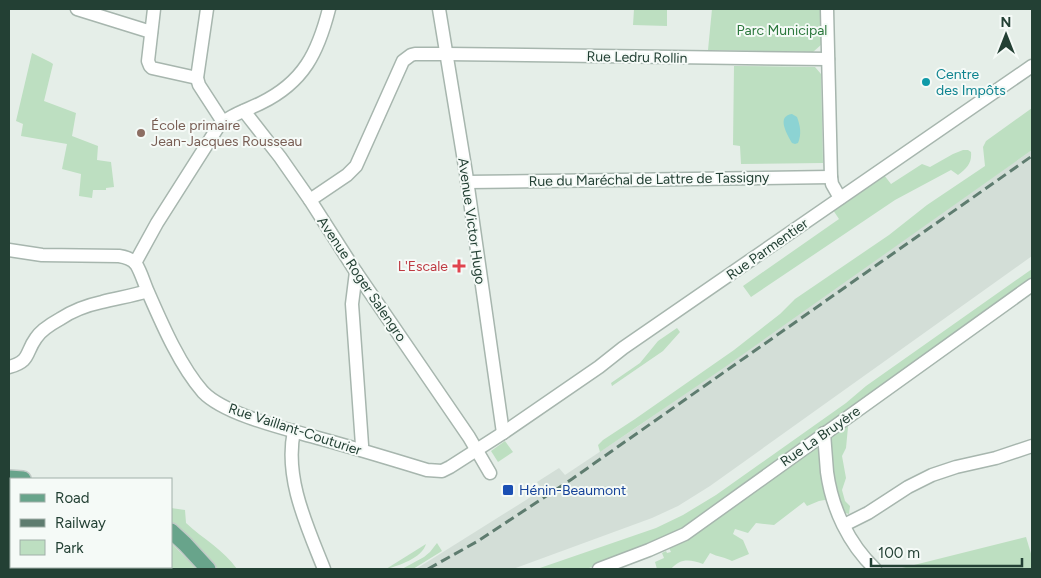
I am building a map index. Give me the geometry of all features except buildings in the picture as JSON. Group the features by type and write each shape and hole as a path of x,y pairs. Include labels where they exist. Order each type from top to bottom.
{"main road":[{"path":"172,532 208,569"}],"street":[{"path":"78,9 152,32"},
{"path":"154,9 148,61 150,66 198,78"},
{"path":"207,9 198,78 199,85 223,122"},
{"path":"9,250 42,255 119,256 135,263 170,200 218,127 223,122 279,93 292,83 318,45 329,9"},
{"name":"Avenue Victor Hugo","path":"439,9 467,182 503,433"},
{"path":"827,9 831,178 832,184 840,198"},
{"name":"Rue Ledru Rollin","path":"310,200 347,176 356,166 403,61 411,55 828,59"},
{"name":"Rue Parmentier","path":"444,470 503,433 1032,66"},
{"name":"Avenue Roger Salengro","path":"244,111 310,200 356,272 477,450 490,473"},
{"name":"Rue du Maréchal de Lattre de Tassigny","path":"467,182 831,178"},
{"name":"Rue Vaillant-Couturier","path":"135,263 177,353 197,384 204,392 225,408 294,431 427,470 444,470"},
{"path":"356,272 352,304 362,441 360,450"},
{"name":"Rue La Bruyère","path":"599,569 685,534 1032,285"},
{"path":"9,367 19,364 24,360 42,331 61,318 100,302 147,290"},
{"path":"294,431 292,456 299,504 324,569"},
{"path":"824,433 828,474 834,502 850,538 875,569"},
{"path":"844,525 932,475 1032,446"}],"shaded area":[{"path":"1032,150 1032,256 710,486 678,506 652,518 513,569 416,569 542,490 537,482 559,468 565,475 640,425"}],"green space":[{"path":"634,9 667,9 667,26 633,25"},
{"name":"Parc Municipal","path":"712,9 820,9 822,44 813,52 708,50"},
{"path":"32,53 53,64 44,101 76,113 72,136 98,146 97,160 111,162 114,187 106,188 106,190 93,190 92,198 79,196 81,174 62,169 67,144 21,136 23,124 16,121"},
{"path":"734,66 815,67 821,74 823,163 741,164 740,146 733,145"},
{"path":"1032,108 1032,150 725,367 600,452 598,445 603,440 734,350 780,314 795,299 985,166 983,147 986,141"},
{"path":"963,150 971,152 971,159 966,168 958,175 951,170 895,200 751,297 743,286 839,219 833,210 884,175 891,184 922,164 930,167"},
{"path":"1032,269 1032,279 839,415 848,427 846,448 842,456 846,478 842,490 845,501 850,506 849,514 845,513 836,498 819,501 807,506 804,502 774,525 756,523 748,533 735,529 733,534 743,540 749,554 732,561 710,553 703,564 686,560 674,565 671,569 657,569 655,562 664,558 662,553 666,551 667,553 671,552 669,548 648,548 586,569 537,569 656,528 683,515 716,495"},
{"path":"677,328 680,332 663,351 612,386 611,383 640,363 658,341"},
{"path":"505,441 513,452 498,462 491,451"},
{"path":"9,492 10,568 22,569 9,569"},
{"path":"172,508 185,510 186,523 219,550 237,569 218,569 207,555 172,523"},
{"path":"1026,537 1032,557 1032,569 898,569"},
{"path":"437,543 442,551 413,569 402,569 424,557"},
{"path":"172,544 197,569 130,569 172,568"},
{"path":"426,544 424,549 415,557 386,569"}],"water":[{"path":"792,114 797,117 800,130 798,143 795,144 792,143 784,126 787,115"}],"railway":[{"path":"428,569 478,541 572,479 1032,156"}],"place":[{"name":"Centre des Impôts","path":"926,82"},
{"name":"École primaire Jean-Jacques Rousseau","path":"141,133"},
{"name":"L'Escale","path":"459,266"},
{"name":"Hénin-Beaumont","path":"508,490"}]}
